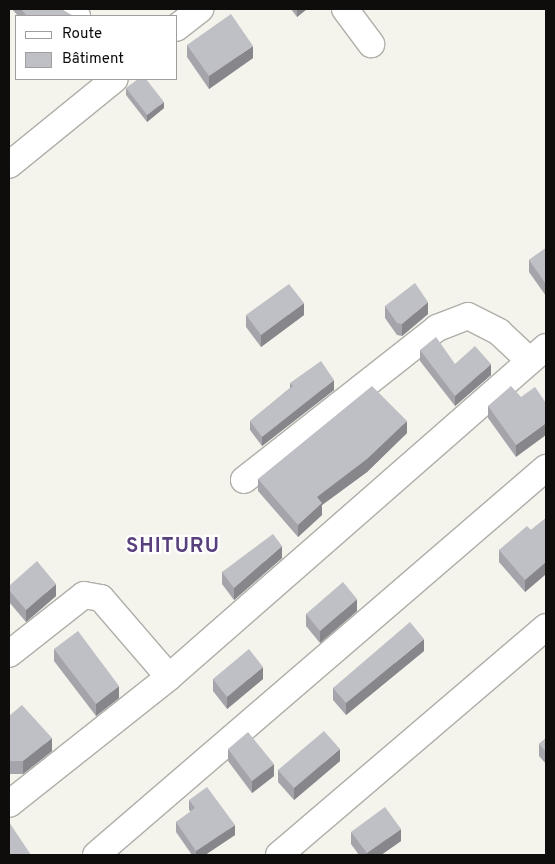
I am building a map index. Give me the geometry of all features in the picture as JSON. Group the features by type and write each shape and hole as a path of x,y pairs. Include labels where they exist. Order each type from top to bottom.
{"street":[{"path":"178,26 200,9"},
{"path":"345,9 371,44"},
{"path":"9,165 114,80"},
{"path":"9,804 169,677 538,354 468,316 437,328 244,480"},
{"path":"96,855 546,468"},
{"path":"9,654 84,595 101,598 169,677"},
{"path":"279,855 438,716 546,628"}],"building":[{"path":"21,9 61,9 71,15 26,15"},
{"path":"231,14 253,46 209,76 187,45"},
{"path":"137,80 147,80 164,102 147,115 126,88"},
{"path":"546,248 546,284 529,260"},
{"path":"415,283 428,302 402,324 397,323 385,306"},
{"path":"289,284 304,303 261,335 246,315"},
{"path":"436,337 455,364 475,346 491,364 455,396 420,350"},
{"path":"321,361 334,380 262,437 250,421 293,386 290,383"},
{"path":"372,386 407,421 367,459 317,497 322,503 298,525 258,479"},
{"path":"511,386 521,397 535,387 546,403 546,423 516,445 488,406"},
{"path":"546,518 546,562 525,580 499,550 527,526 531,530"},
{"path":"273,534 282,546 234,588 222,572"},
{"path":"37,561 56,584 26,610 9,590 9,586"},
{"path":"343,582 357,599 320,631 306,614"},
{"path":"410,622 424,639 346,703 333,688"},
{"path":"78,631 119,686 96,704 54,649"},
{"path":"249,649 263,667 227,697 213,679"},
{"path":"22,705 52,738 23,761 9,761 9,716"},
{"path":"324,731 340,749 294,788 278,770"},
{"path":"248,732 274,764 252,781 228,749"},
{"path":"546,738 546,752 539,744"},
{"path":"207,787 235,825 196,851 176,822 195,808 189,800"},
{"path":"385,807 401,829 367,853 351,832"},
{"path":"9,822 31,855 9,855"}],"district":[{"name":"SHITURU","path":"173,547"}]}
